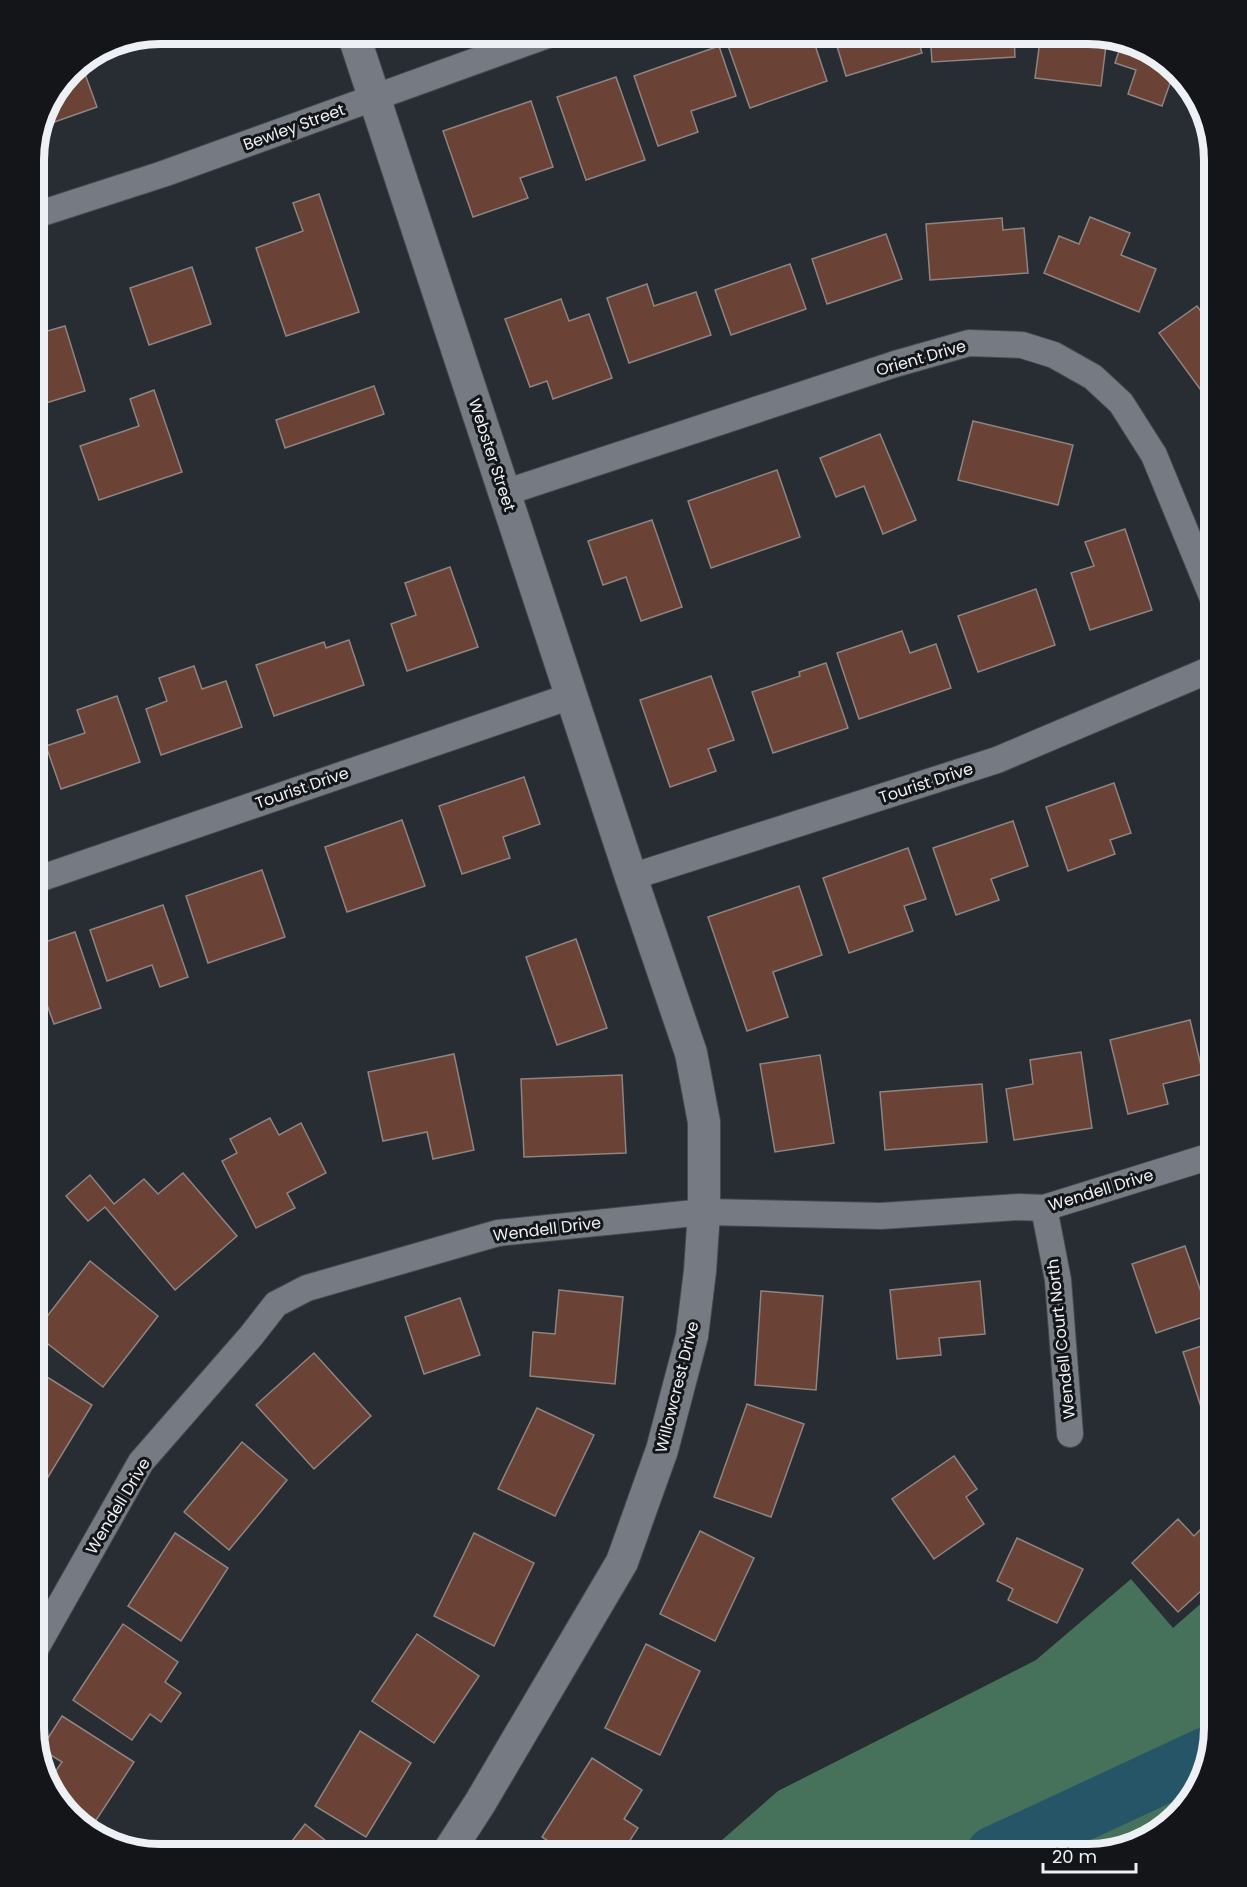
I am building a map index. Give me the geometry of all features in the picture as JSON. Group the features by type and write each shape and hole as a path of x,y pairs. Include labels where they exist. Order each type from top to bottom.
{"street":[{"name":"Webster Street","path":"357,44 631,877"},
{"name":"Bewley Street","path":"44,212 163,174 523,44"},
{"name":"Orient Drive","path":"504,493 895,364 969,344 1022,345 1054,355 1093,377 1120,404 1154,455 1204,577"},
{"name":"Tourist Drive","path":"631,877 997,760 1204,672"},
{"name":"Tourist Drive","path":"44,877 571,696"},
{"name":"Willowcrest Drive","path":"454,1843 622,1562 662,1450 692,1336 704,1212 704,1122 691,1053 631,877"},
{"name":"Wendell Drive","path":"44,1634 141,1462 276,1304 307,1288 498,1233 704,1212 881,1216 1019,1207 1044,1208 1204,1158"},
{"name":"Wendell Court North","path":"1044,1208 1058,1280 1070,1434"}],"green space":[{"path":"1131,1579 1173,1628 1204,1601 1204,1728 1200,1758 1180,1798 1158,1820 1118,1840 1088,1844 718,1844 778,1791 1036,1660"}],"building":[{"path":"727,44 815,44 827,81 750,108"},
{"path":"836,44 919,44 922,53 846,76"},
{"path":"931,44 1014,44 1015,57 932,62"},
{"path":"1040,44 1106,45 1101,86 1035,78"},
{"path":"719,46 736,96 691,111 698,132 658,146 634,76"},
{"path":"1120,49 1139,55 1170,77 1172,79 1162,106 1128,94 1136,70 1115,63"},
{"path":"84,71 97,107 49,124 55,108 67,89"},
{"path":"616,77 645,160 586,180 557,97"},
{"path":"531,101 553,167 520,178 528,198 473,217 443,131"},
{"path":"319,194 359,312 286,336 256,248 303,231 293,203"},
{"path":"1090,217 1130,233 1121,255 1156,269 1139,312 1044,273 1059,236 1079,244"},
{"path":"1002,218 1003,230 1024,228 1028,273 930,280 926,224"},
{"path":"886,234 902,279 827,304 812,259"},
{"path":"790,264 806,309 731,335 715,290"},
{"path":"192,267 211,324 149,345 130,288"},
{"path":"647,284 654,306 696,292 711,335 629,363 607,298"},
{"path":"561,299 569,321 589,314 612,378 553,399 547,381 530,387 505,319"},
{"path":"1197,306 1204,315 1204,394 1159,333"},
{"path":"65,326 85,391 44,404 44,332"},
{"path":"374,386 384,414 285,448 276,420"},
{"path":"154,390 182,472 99,500 80,446 139,426 130,399"},
{"path":"973,421 1073,445 1058,505 958,480"},
{"path":"880,434 916,520 883,534 864,486 836,497 820,458"},
{"path":"777,470 800,537 711,568 688,501"},
{"path":"652,520 682,607 641,621 626,577 603,585 588,541"},
{"path":"1125,529 1152,610 1090,630 1071,573 1094,566 1085,542"},
{"path":"450,567 478,647 407,671 391,624 416,615 405,583"},
{"path":"1036,589 1055,645 978,672 958,616"},
{"path":"902,631 910,653 936,644 951,688 859,719 837,653"},
{"path":"349,640 364,685 274,716 256,665 324,642 326,648"},
{"path":"826,663 848,728 773,753 752,692 800,676 799,672"},
{"path":"194,666 202,689 226,681 242,727 161,755 146,709 167,701 159,678"},
{"path":"711,676 734,740 708,749 716,771 670,787 640,700"},
{"path":"117,696 140,762 61,789 46,746 85,733 77,710"},
{"path":"524,777 540,824 503,837 510,858 462,874 439,806"},
{"path":"1114,783 1131,833 1110,840 1115,854 1068,871 1046,807"},
{"path":"402,820 425,886 347,912 325,847"},
{"path":"1013,821 1028,866 991,879 999,900 956,915 933,848"},
{"path":"908,848 926,899 904,906 913,931 849,953 823,878"},
{"path":"262,870 285,937 208,963 186,896"},
{"path":"799,886 822,955 773,972 788,1017 747,1031 708,917"},
{"path":"163,905 188,977 160,987 152,965 107,981 90,930"},
{"path":"75,932 101,1008 54,1024 46,1002 44,1003 44,942"},
{"path":"576,939 607,1028 557,1045 526,957"},
{"path":"1190,1020 1203,1074 1163,1084 1168,1104 1128,1114 1110,1040"},
{"path":"1081,1052 1092,1128 1014,1140 1006,1089 1033,1084 1030,1060"},
{"path":"454,1054 474,1150 433,1159 427,1132 383,1141 368,1072"},
{"path":"820,1055 834,1143 775,1152 760,1064"},
{"path":"622,1075 626,1153 524,1157 521,1079"},
{"path":"982,1084 987,1142 885,1150 880,1092"},
{"path":"270,1118 279,1135 301,1123 326,1173 287,1193 295,1208 256,1228 222,1161 237,1153 230,1139"},
{"path":"183,1173 237,1236 175,1290 105,1207 88,1221 66,1196 90,1175 114,1204 144,1179 158,1194"},
{"path":"1185,1246 1204,1301 1204,1317 1156,1333 1132,1264"},
{"path":"90,1261 158,1316 103,1387 44,1341 44,1320"},
{"path":"980,1281 985,1334 939,1338 941,1355 897,1359 890,1290"},
{"path":"559,1290 623,1297 615,1384 530,1376 533,1332 555,1334"},
{"path":"761,1291 823,1296 816,1390 755,1385"},
{"path":"460,1298 480,1355 424,1374 405,1317"},
{"path":"1204,1345 1204,1416 1183,1352"},
{"path":"314,1353 371,1416 314,1469 256,1405"},
{"path":"44,1375 92,1405 44,1481"},
{"path":"747,1404 804,1424 771,1517 714,1497"},
{"path":"537,1408 594,1435 555,1516 498,1489"},
{"path":"242,1442 287,1480 229,1550 184,1512"},
{"path":"954,1456 977,1489 966,1497 984,1524 934,1559 892,1499"},
{"path":"1178,1519 1194,1536 1204,1526 1204,1588 1178,1612 1132,1563"},
{"path":"700,1531 754,1558 715,1641 660,1614"},
{"path":"175,1533 228,1568 181,1641 128,1606"},
{"path":"474,1533 534,1563 494,1646 434,1616"},
{"path":"1017,1538 1083,1569 1057,1623 1008,1600 1013,1589 997,1581"},
{"path":"123,1624 178,1662 165,1682 181,1693 161,1722 150,1714 132,1740 73,1700"},
{"path":"417,1634 479,1676 434,1743 372,1701"},
{"path":"646,1644 700,1671 660,1755 605,1728"},
{"path":"62,1716 134,1762 94,1823 72,1804 59,1786 53,1775 62,1762 46,1752 44,1744"},
{"path":"360,1731 411,1763 366,1837 315,1806"},
{"path":"592,1758 642,1790 624,1819 638,1828 628,1844 552,1843 542,1837"},
{"path":"305,1824 329,1843 290,1843"}],"waterway":[{"path":"1016,1844 1200,1758"}]}
